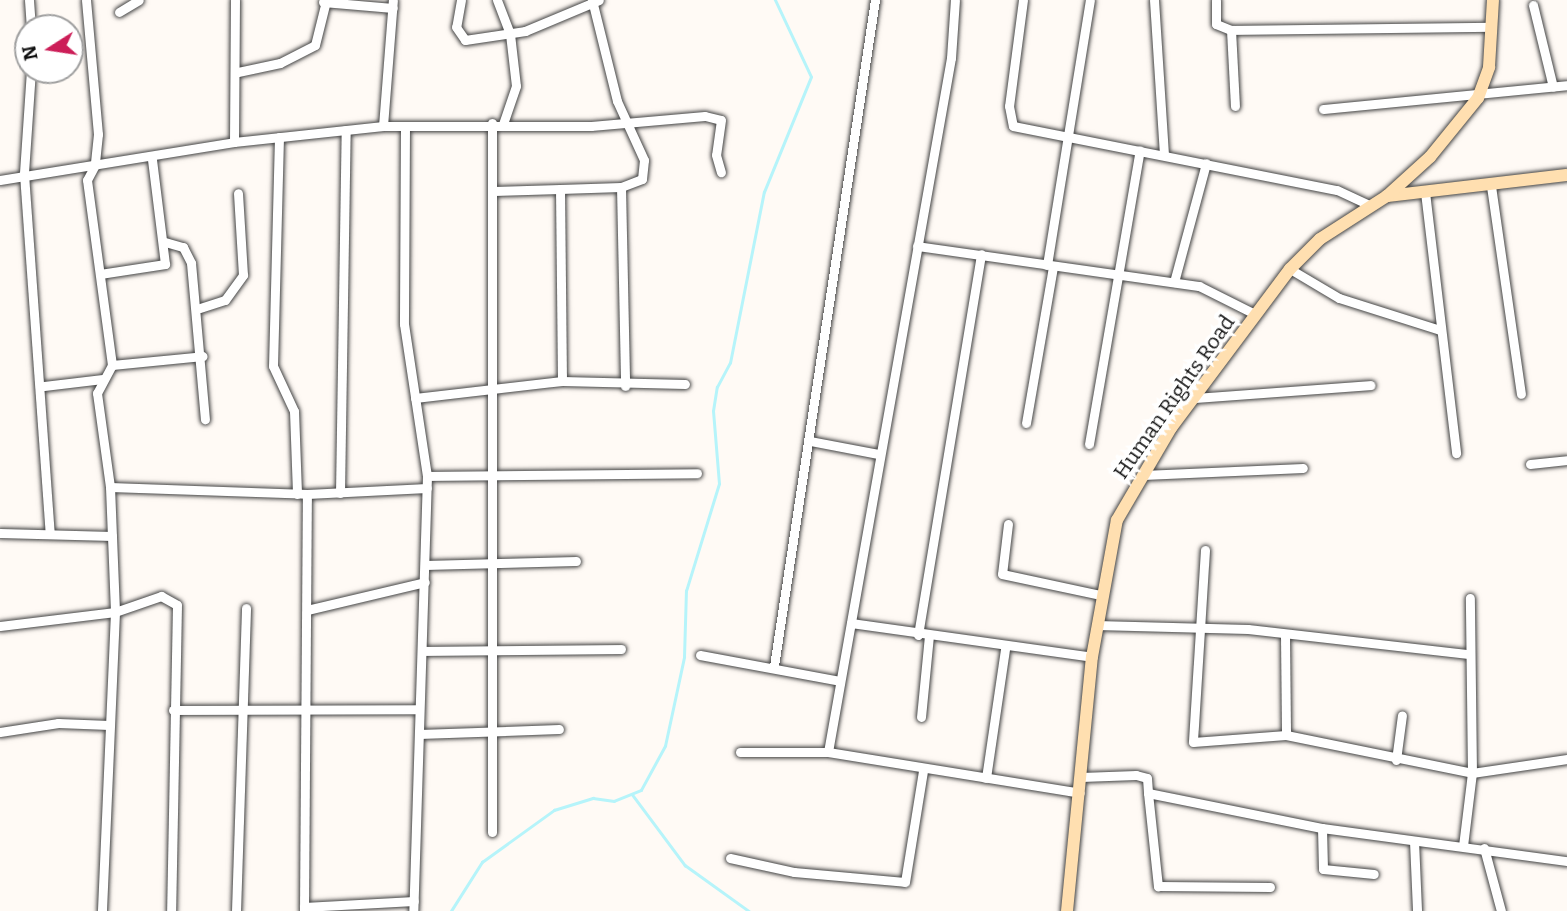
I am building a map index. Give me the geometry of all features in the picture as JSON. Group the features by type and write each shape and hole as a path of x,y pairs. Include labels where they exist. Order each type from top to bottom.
{"street":[{"path":"86,0 95,165 86,180 112,365 97,393 110,487 115,612 102,911"},
{"path":"119,12 139,0"},
{"path":"234,142 238,72 235,0"},
{"path":"461,0 456,27 465,40 510,34 594,1 607,71 631,123 644,174 621,187 494,191"},
{"path":"497,0 510,34 516,86 503,124"},
{"path":"774,666 875,0"},
{"path":"828,752 878,454 917,246 955,0"},
{"path":"1023,0 1009,119 1021,130 1073,137 1337,190 1369,205"},
{"path":"1027,423 1050,266 1073,137 1090,0"},
{"path":"1154,0 1164,155"},
{"path":"1216,0 1216,24 1231,30 1489,27"},
{"name":"Human Rights Road","path":"1067,911 1100,594 1117,520 1143,475 1196,398 1290,269 1369,205 1387,196 1430,157 1478,99 1489,68 1489,27 1493,0"},
{"path":"238,72 280,63 315,45 323,3 393,4 383,126"},
{"path":"1534,5 1553,88"},
{"path":"1231,30 1235,106"},
{"path":"31,84 24,174 44,386 50,533"},
{"path":"1323,109 1478,99 1567,85"},
{"path":"0,180 24,174 152,159 234,142 383,126 721,120 716,155 721,172"},
{"path":"492,124 494,191 489,394 489,564 494,732 492,832"},
{"path":"307,494 304,909 413,906 427,476 404,324 405,126"},
{"path":"340,493 346,130"},
{"path":"279,137 273,366 294,411 297,494"},
{"path":"1089,444 1116,272 1140,150"},
{"path":"100,274 165,264 165,242 152,159"},
{"path":"1174,282 1206,163"},
{"path":"1387,196 1567,176"},
{"path":"1490,186 1521,394"},
{"path":"621,187 625,386"},
{"path":"560,189 562,381"},
{"path":"1425,192 1456,453"},
{"path":"200,308 225,300 243,275 238,193"},
{"path":"165,242 183,247 200,308 205,419"},
{"path":"917,246 1050,266 1116,272 1199,286 1255,314"},
{"path":"918,635 981,254"},
{"path":"1290,269 1339,298 1440,330"},
{"path":"112,365 203,356"},
{"path":"44,386 103,379"},
{"path":"415,398 489,394 562,381 625,386 685,384"},
{"path":"1196,398 1371,385"},
{"path":"810,442 878,454"},
{"path":"1530,464 1567,460"},
{"path":"1143,475 1303,468"},
{"path":"427,476 697,473"},
{"path":"110,487 297,494 427,488"},
{"path":"1009,524 1003,574 1100,594"},
{"path":"0,533 112,536"},
{"path":"1205,550 1193,742 1286,735 1396,760 1472,773 1567,759"},
{"path":"425,565 576,561"},
{"path":"307,610 425,582"},
{"path":"0,626 115,612 161,596 177,605 171,911"},
{"path":"1463,846 1472,773 1470,598"},
{"path":"236,911 237,764 245,714 246,608"},
{"path":"851,623 1005,649 1092,657"},
{"path":"1097,625 1200,625 1469,654"},
{"path":"921,717 929,635"},
{"path":"1285,636 1286,735"},
{"path":"423,651 493,653 621,649"},
{"path":"986,778 1005,649"},
{"path":"700,654 774,666 840,681"},
{"path":"173,710 245,714 419,709"},
{"path":"1396,760 1402,715"},
{"path":"0,732 68,722 110,725"},
{"path":"419,734 559,729"},
{"path":"740,752 828,752 923,771 1080,793"},
{"path":"730,858 794,872 905,882 923,771"},
{"path":"1081,777 1136,775 1147,778 1158,886 1270,887"},
{"path":"1148,793 1322,828 1567,861"},
{"path":"1322,828 1323,869 1374,874"},
{"path":"1414,841 1417,911"},
{"path":"1484,848 1498,910"}],"waterway":[{"path":"451,911 482,862 554,810 593,798 614,801 641,790 665,746 684,657 686,591 719,484 713,411 717,387 730,363 764,192 811,77 775,0"},
{"path":"632,794 685,865 749,911"}]}
